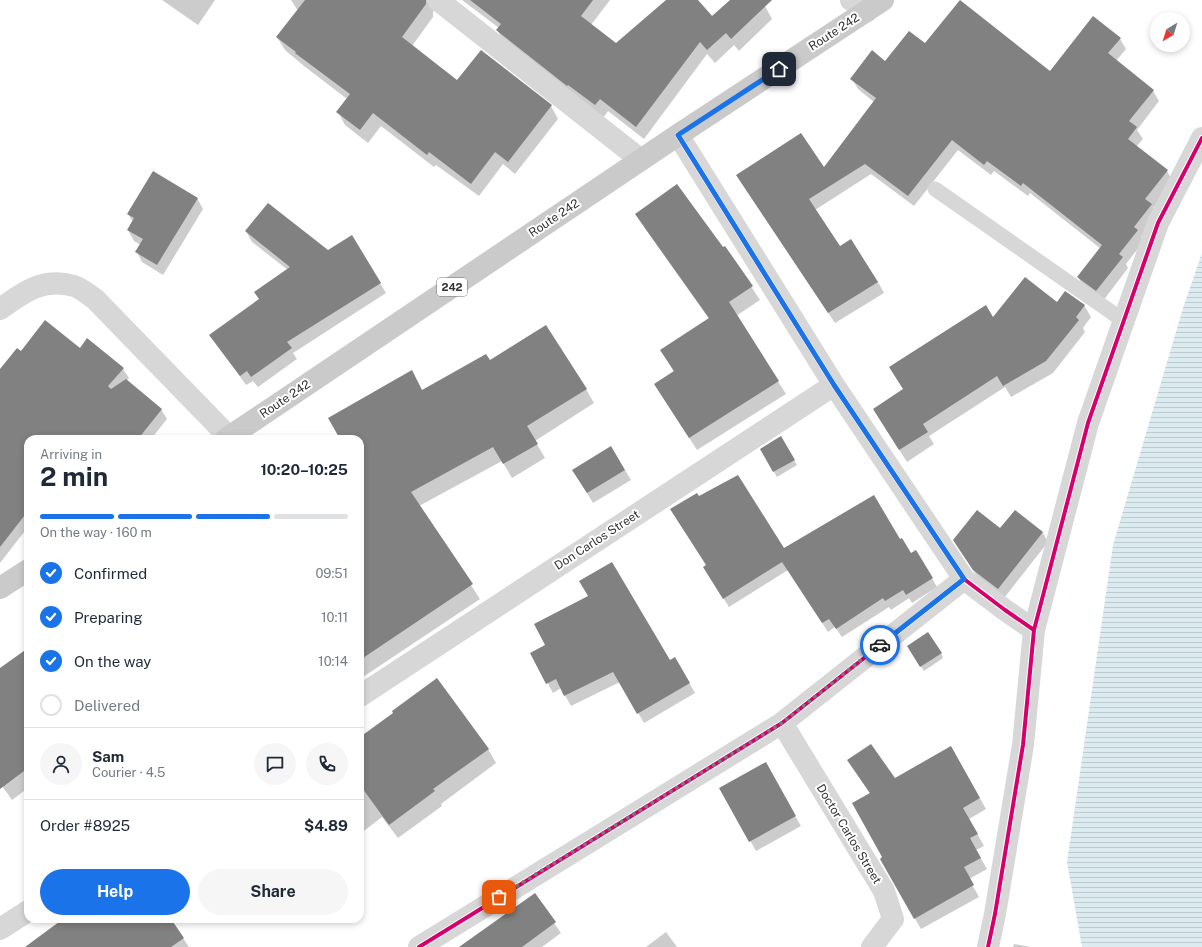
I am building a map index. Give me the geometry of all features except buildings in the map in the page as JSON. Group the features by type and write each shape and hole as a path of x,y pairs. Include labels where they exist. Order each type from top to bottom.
{"main road":[{"name":"Route 242","path":"232,435 678,135 867,4"},
{"path":"0,588 24,573"}],"street":[{"path":"438,0 641,160"},
{"path":"678,135 834,385 964,579 1034,630"},
{"path":"988,947 996,914 1022,745 1034,630 1088,423 1158,223 1202,138"},
{"path":"0,309 27,290 52,283 75,286 95,299 225,435"},
{"name":"Don Carlos Street","path":"364,693 834,385"},
{"path":"419,947 782,723 964,579"},
{"name":"Doctor Carlos Street","path":"782,723 884,891 893,919 872,947"},
{"path":"0,929 24,914"}],"lane":[{"path":"935,189 1124,321"}],"shaded area":[{"path":"1202,253 1202,947 1082,947 1067,862 1113,545 1183,308"}],"cycle path":[{"path":"678,135 834,385 964,579 1034,630"},
{"path":"988,947 995,914 1023,745 1034,630 1088,423 1158,223 1202,138"},
{"path":"419,947 782,723 964,579"}],"way so far":[{"path":"499,897 782,723 880,645"}],"route":[{"path":"779,69 678,135 834,385 964,579 880,645"}]}
